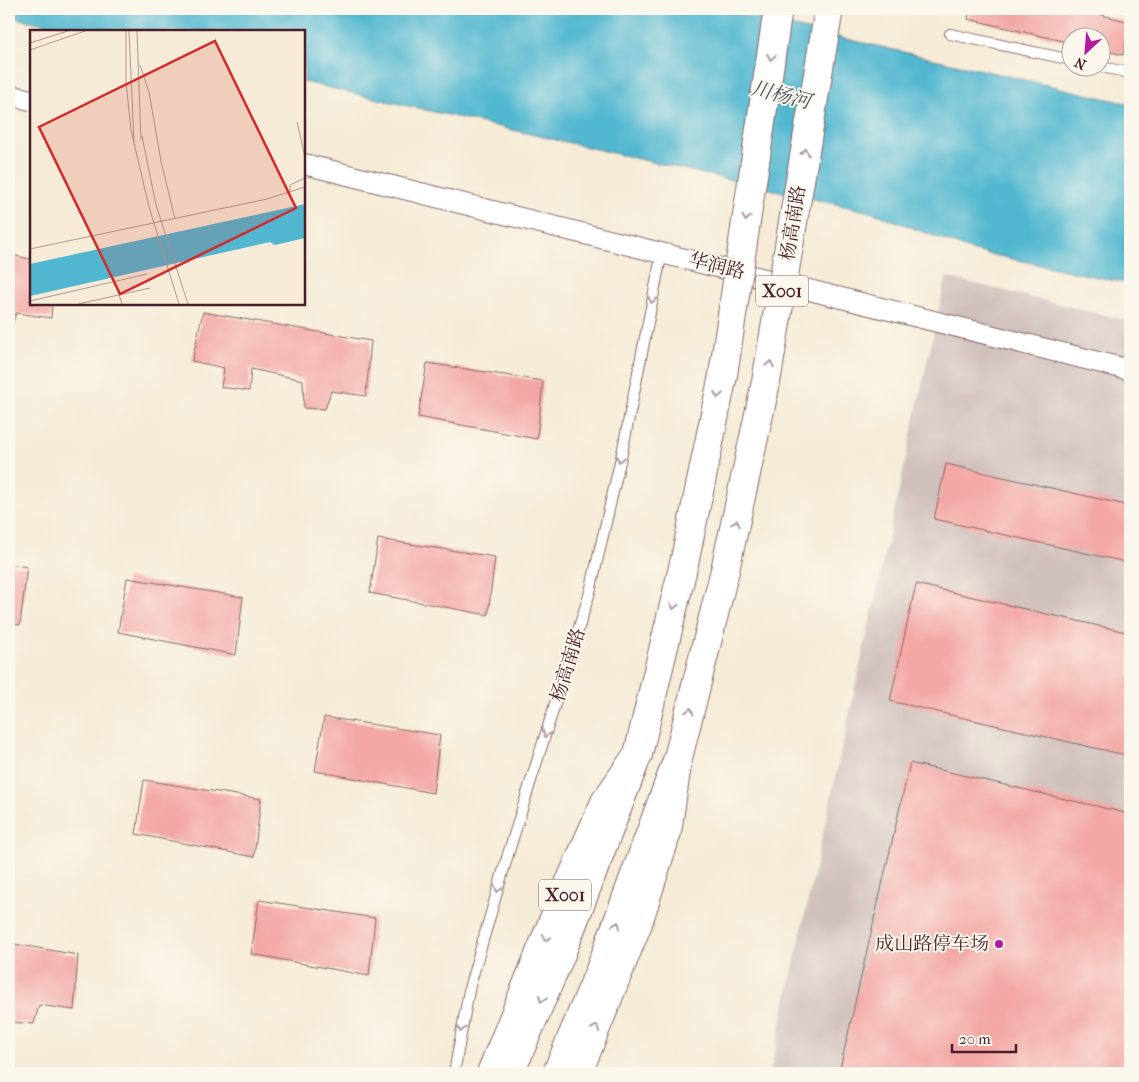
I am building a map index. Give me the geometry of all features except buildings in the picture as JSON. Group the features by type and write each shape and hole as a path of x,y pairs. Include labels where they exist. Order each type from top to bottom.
{"main road":[{"name":"X001","path":"510,1073 561,954 638,754 685,559 723,375 778,9"},
{"name":"杨高南路","path":"578,1073 638,924 667,832 678,758 725,570 766,382 829,9"},
{"name":"X001","path":"491,1073 605,802 638,754"},
{"name":"杨高南路","path":"557,1073 600,970 678,758"}],"street":[{"path":"9,95 30,100"},
{"name":"华润路","path":"305,164 1130,370"}],"lane":[{"path":"950,34 1062,58"},
{"path":"1112,69 1130,73"},
{"name":"杨高南路","path":"454,1073 470,985 509,851 590,592 622,454 662,252"}],"shaded area":[{"name":"成山路停车场","path":"946,277 1130,321 1130,1073 770,1073"}],"water":[{"name":"川杨河","path":"9,9 716,9 1130,104 1130,284 970,250 874,213 305,82 305,30 74,30 9,17"}],"place":[{"name":"成山路停车场","path":"999,944"}]}
